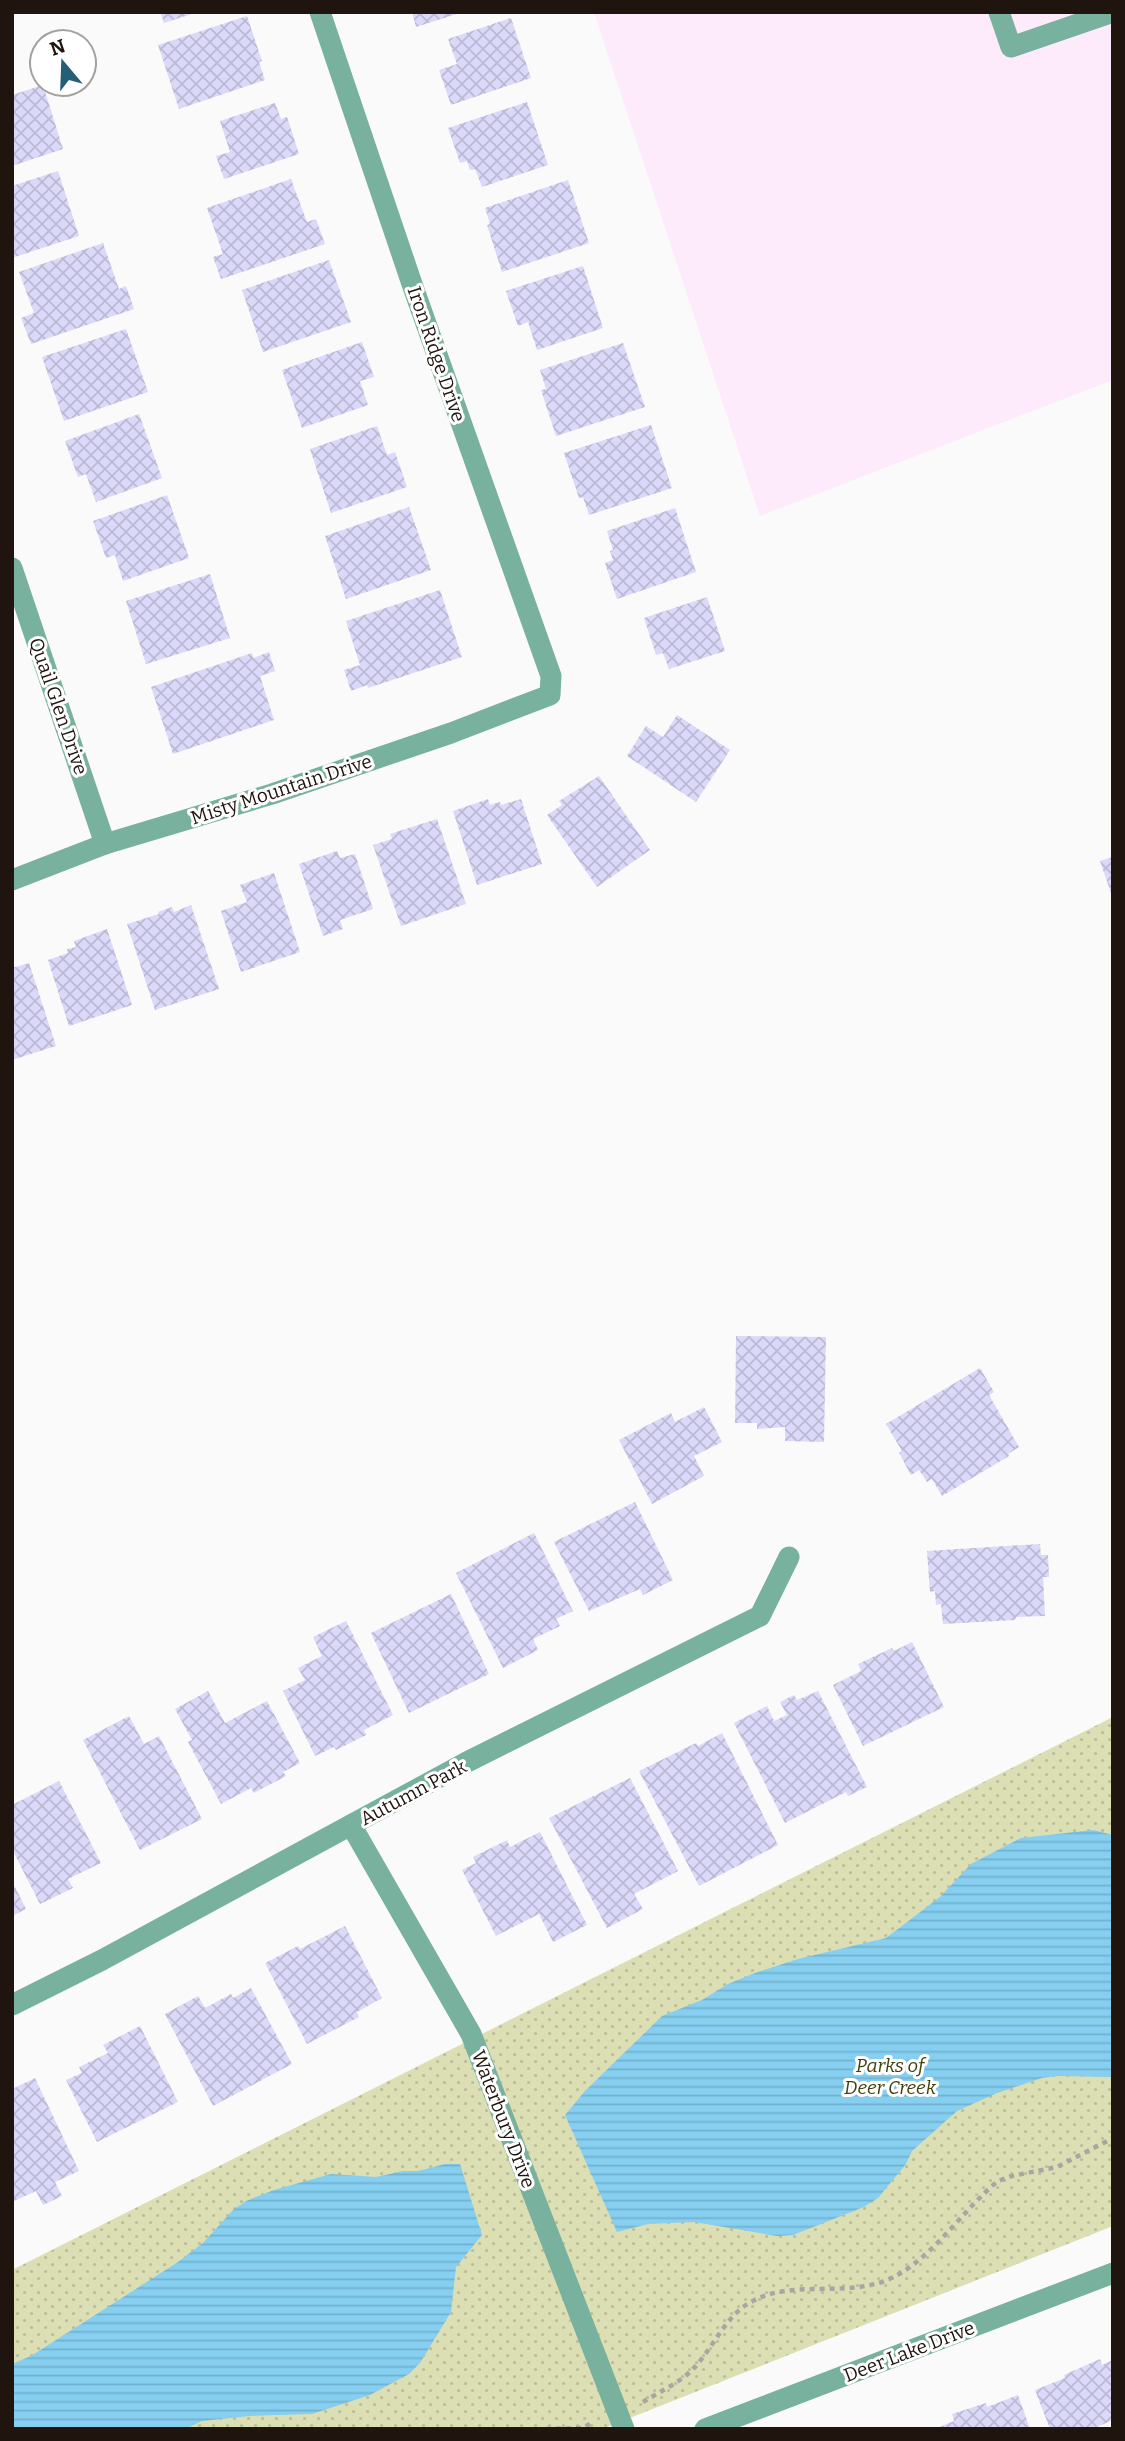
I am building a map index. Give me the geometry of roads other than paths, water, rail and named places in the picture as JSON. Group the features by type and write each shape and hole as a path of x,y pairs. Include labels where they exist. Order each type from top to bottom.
{"street":[{"name":"Iron Ridge Drive","path":"320,12 551,676 550,695"},
{"path":"999,12 1011,47 1113,12"},
{"name":"Quail Glen Drive","path":"12,568 105,844"},
{"name":"Misty Mountain Drive","path":"12,880 105,844 272,794 451,733 550,695"},
{"name":"Autumn Park","path":"12,2005 102,1960 467,1762 760,1616 789,1557"},
{"name":"Waterbury Drive","path":"351,1825 471,2034 621,2421"},
{"name":"Deer Lake Drive","path":"705,2429 1113,2273"}],"water":[{"path":"1093,1830 1113,1835 1113,2077 1042,2078 997,2093 957,2111 912,2151 906,2164 878,2198 864,2207 793,2235 777,2236 694,2222 648,2224 617,2232 565,2115 585,2091 662,2016 702,2000 728,1984 755,1973 798,1959 886,1938 940,1897 971,1864 1021,1838"},
{"path":"445,2164 460,2164 482,2235 456,2267 451,2312 420,2363 409,2374 370,2395 312,2414 202,2421 185,2429 12,2429 12,2364 31,2356 178,2262 203,2243 233,2210 246,2201 331,2174 376,2177"}],"park label":[{"name":"Parks of Deer Creek","path":"890,2076"}]}
